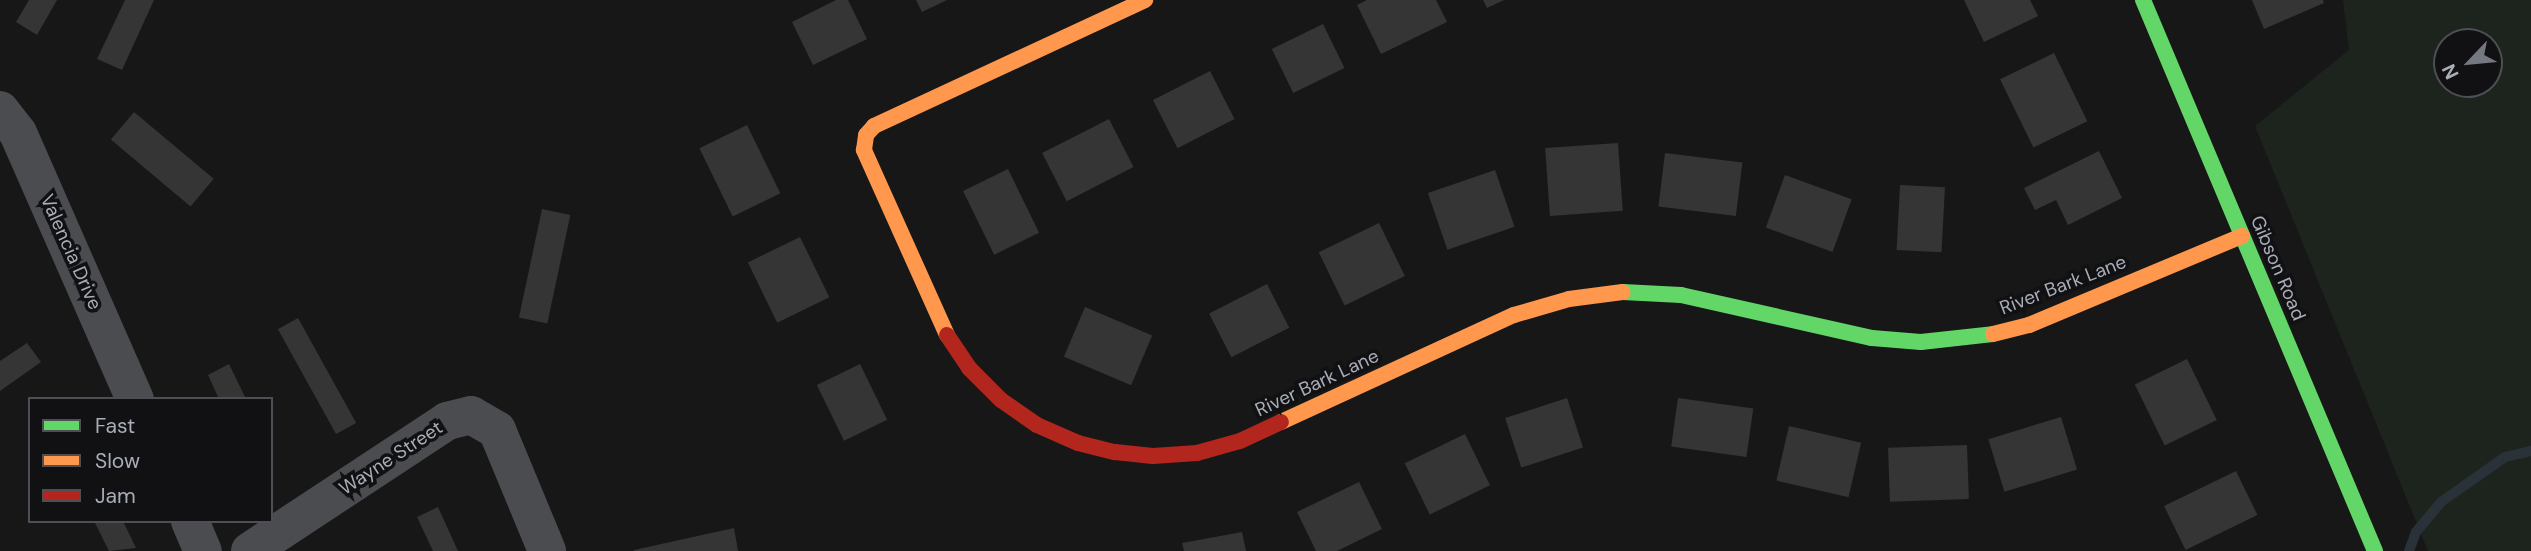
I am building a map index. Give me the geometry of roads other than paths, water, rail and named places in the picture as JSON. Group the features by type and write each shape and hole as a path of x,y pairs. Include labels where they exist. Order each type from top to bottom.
{"street":[{"name":"River Bark Lane","path":"1145,0 874,126 866,135 863,150 944,331 969,368 1001,400 1037,425 1078,443 1115,452 1153,456 1197,453 1240,441 1514,315 1569,299 1625,292 1681,295 1872,338 1921,342 1976,338 2029,325 2242,236"},
{"name":"Gibson Road","path":"2143,0 2375,551"},
{"name":"Valencia Drive","path":"0,110 18,133 134,397"},
{"name":"Wayne Street","path":"250,551 447,421 471,415 497,429 547,551"},
{"path":"191,523 203,551"}],"waterway":[{"path":"2409,551 2416,532 2441,502 2505,457 2531,451"}]}
